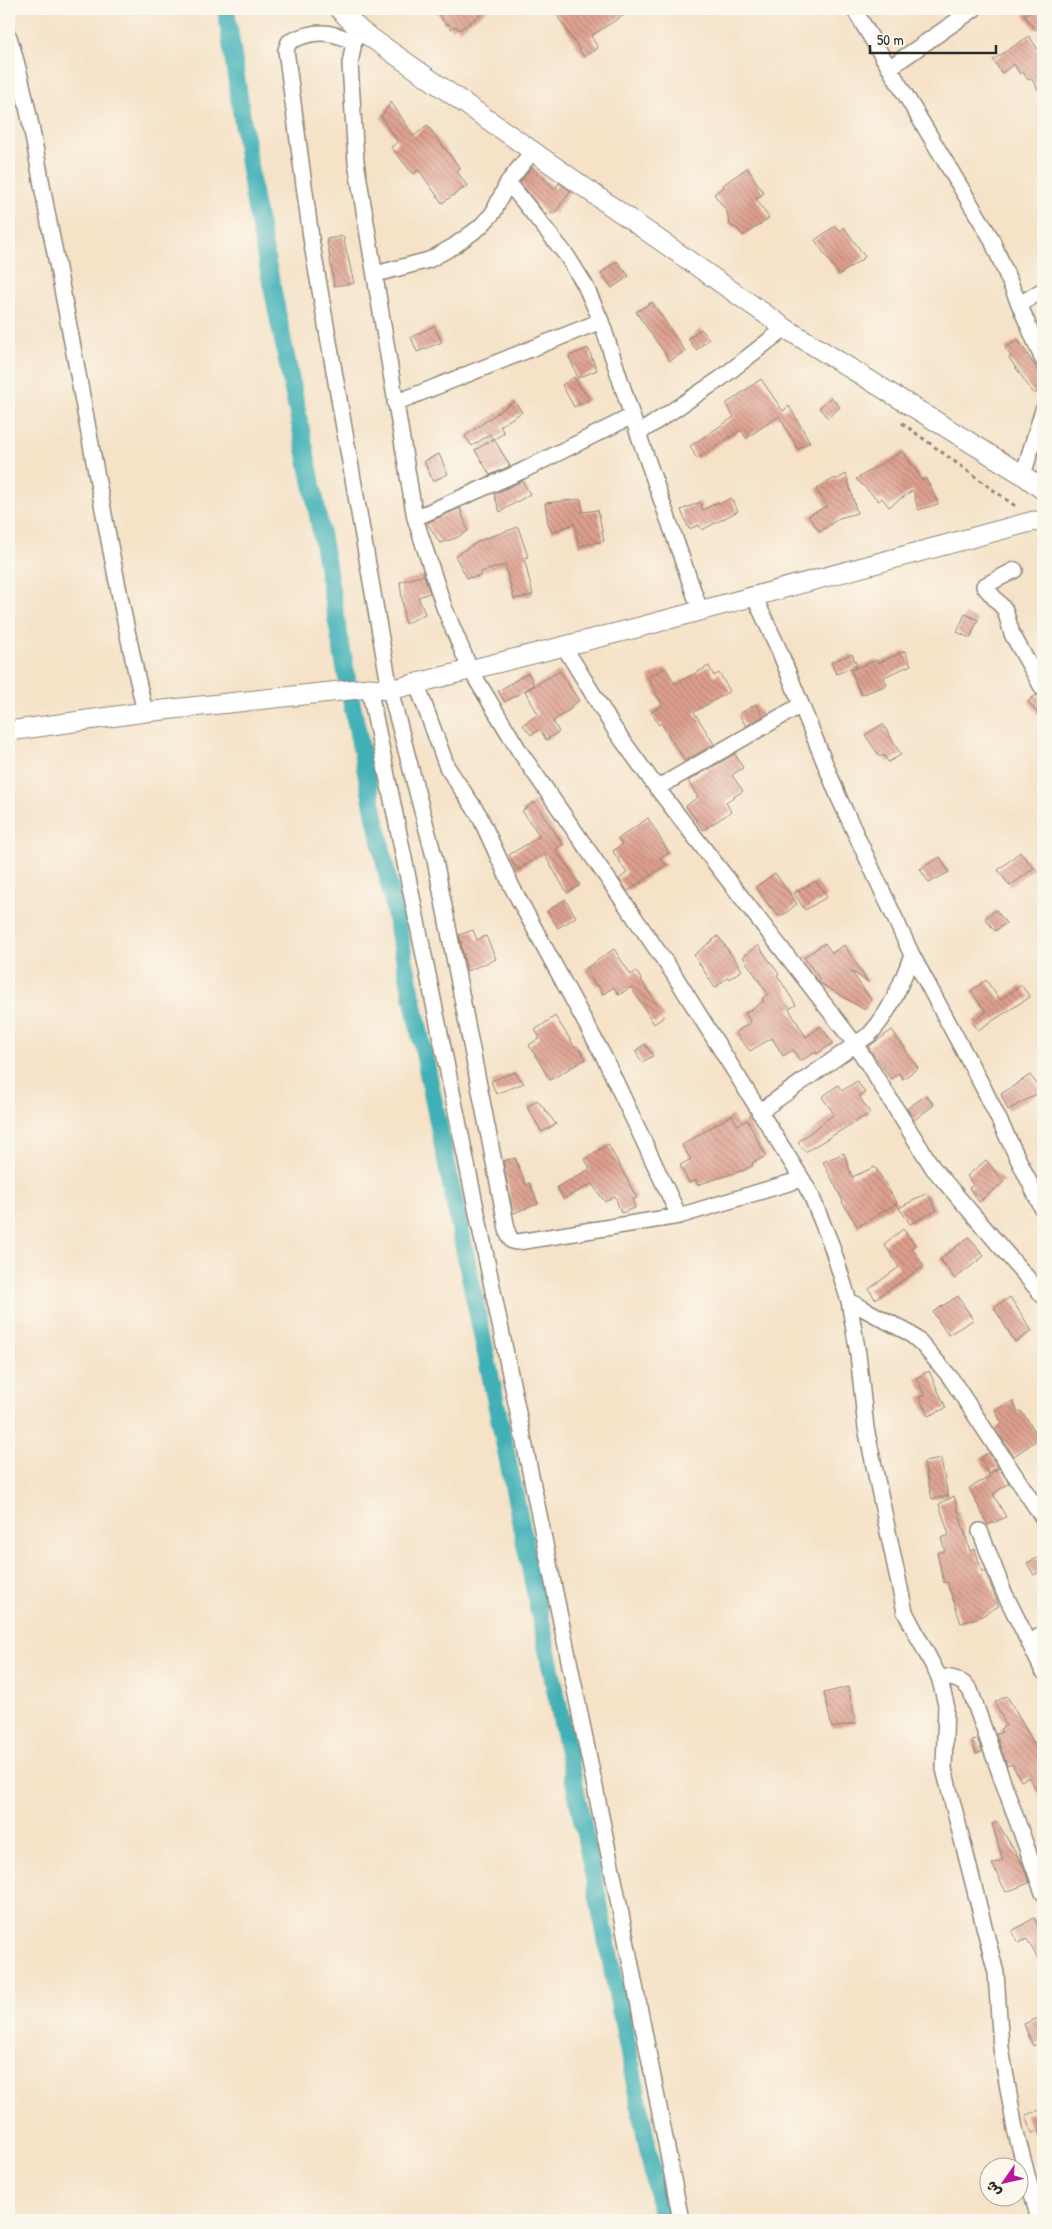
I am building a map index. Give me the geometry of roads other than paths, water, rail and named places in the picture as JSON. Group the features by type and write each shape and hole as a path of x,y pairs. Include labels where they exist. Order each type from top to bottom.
{"street":[{"path":"339,9 357,36 532,152 785,328 1023,475 1043,490"},
{"path":"854,9 991,238 1043,360"},
{"path":"890,68 974,9"},
{"path":"357,36 331,32 319,33 293,40 286,46 286,50 312,245 390,690 435,860 508,1234 512,1241 518,1242 679,1216 802,1179"},
{"path":"357,36 350,64 356,162 415,518 444,607 470,669 520,752 673,973 758,1112 802,1179 811,1195 831,1244 848,1301 858,1354 866,1428 905,1612 939,1677 946,1704 944,1769 996,1972 1001,2048 1015,2130 1039,2220"},
{"path":"9,37 21,83 64,295 121,608 145,712"},
{"path":"376,274 429,260 454,246 480,227 493,212 508,182 532,152"},
{"path":"508,182 567,256 585,285 601,322 700,610"},
{"path":"1020,304 1043,290"},
{"path":"395,403 601,322"},
{"path":"639,433 720,379 785,328"},
{"path":"1023,475 1043,410"},
{"path":"415,518 522,472 632,416"},
{"path":"9,731 145,712 369,688 390,690 754,596 1034,520 1043,523"},
{"path":"1015,570 984,586 1005,610 1012,634 1043,689"},
{"path":"754,596 839,798 912,955 982,1087 1043,1210"},
{"path":"563,645 615,730 656,788 856,1046 933,1168 1043,1296"},
{"path":"416,682 447,766 480,815 512,888 604,1057 679,1216"},
{"path":"369,688 617,1894 681,2220"},
{"path":"656,788 801,705"},
{"path":"758,1112 856,1046 882,1020 896,996 912,955"},
{"path":"848,1301 909,1333 921,1343 950,1377 1043,1518"},
{"path":"980,1531 1003,1590 1043,1671"},
{"path":"1029,1643 1043,1634"},
{"path":"939,1677 950,1677 963,1682 970,1690 1043,1893"}],"waterway":[{"path":"226,9 254,198 315,499 349,690 596,1888 662,2220"}]}
